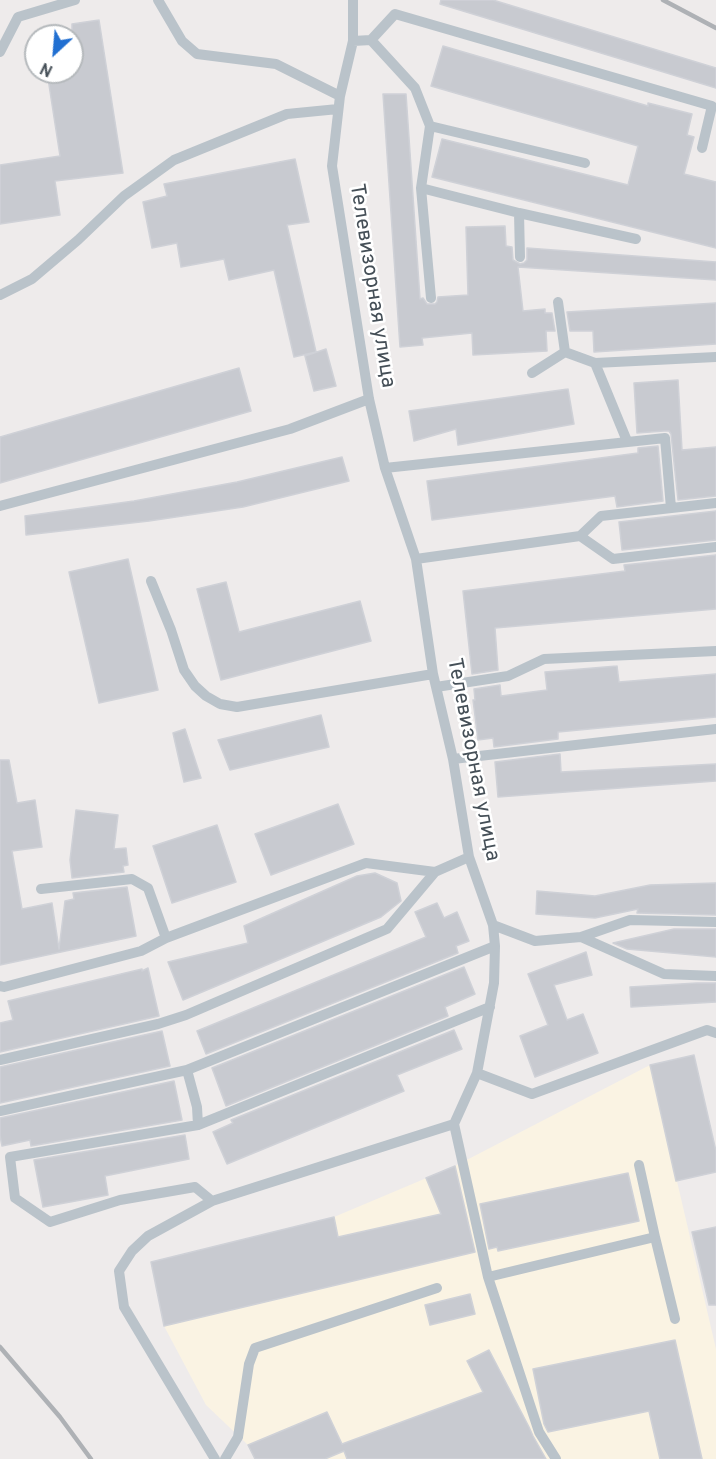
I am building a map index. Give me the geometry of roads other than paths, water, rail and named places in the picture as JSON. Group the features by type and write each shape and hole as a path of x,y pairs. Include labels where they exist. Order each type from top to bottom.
{"lane":[{"path":"0,52 18,16 75,0"},
{"path":"158,0 182,41 197,54 276,64 340,96"},
{"name":"Телевизорная улица","path":"353,0 353,41 340,96 332,166 369,399 385,468 416,559 433,674 453,759 469,857 493,925 495,945 494,983 477,1073 454,1124"},
{"path":"353,41 371,40 395,14 714,107 702,148"},
{"path":"371,40 415,88 430,126 421,188 430,298"},
{"path":"0,295 32,279 78,240 124,196 174,160 287,114 338,109"},
{"path":"430,126 585,163"},
{"path":"421,188 636,239"},
{"path":"519,213 520,257"},
{"path":"558,302 565,352"},
{"path":"565,352 595,363 716,357"},
{"path":"532,373 565,352"},
{"path":"595,363 627,441"},
{"path":"0,506 290,429 369,399"},
{"path":"385,468 665,438 671,508"},
{"path":"416,559 580,536 601,516 716,503"},
{"path":"580,536 613,560 716,547"},
{"path":"151,581 184,670 200,691 220,704 237,707 433,674"},
{"path":"436,687 508,676 544,659 716,651"},
{"path":"453,759 716,729"},
{"path":"0,1060 177,1018 387,929 435,872 469,857"},
{"path":"0,986 4,987 141,951 166,938 366,863 435,872"},
{"path":"41,889 132,879 148,888 166,938"},
{"path":"493,925 535,941 581,937 630,920 716,922"},
{"path":"581,937 664,974 716,976"},
{"path":"0,1111 187,1070 495,945"},
{"path":"212,1201 195,1186 120,1200 50,1222 15,1198 10,1156 198,1125 490,1008"},
{"path":"477,1073 532,1094 706,1030 716,1033"},
{"path":"187,1070 197,1107 198,1125"},
{"path":"216,1459 124,1307 119,1271 132,1251 148,1236 212,1201 454,1124 488,1277 539,1432 556,1459"},
{"path":"639,1165 675,1319"},
{"path":"488,1277 656,1237"},
{"path":"225,1459 238,1437 249,1364 255,1348 437,1288"}],"railway":[{"path":"663,0 716,28"},
{"path":"0,1347 60,1417 91,1459"}]}
